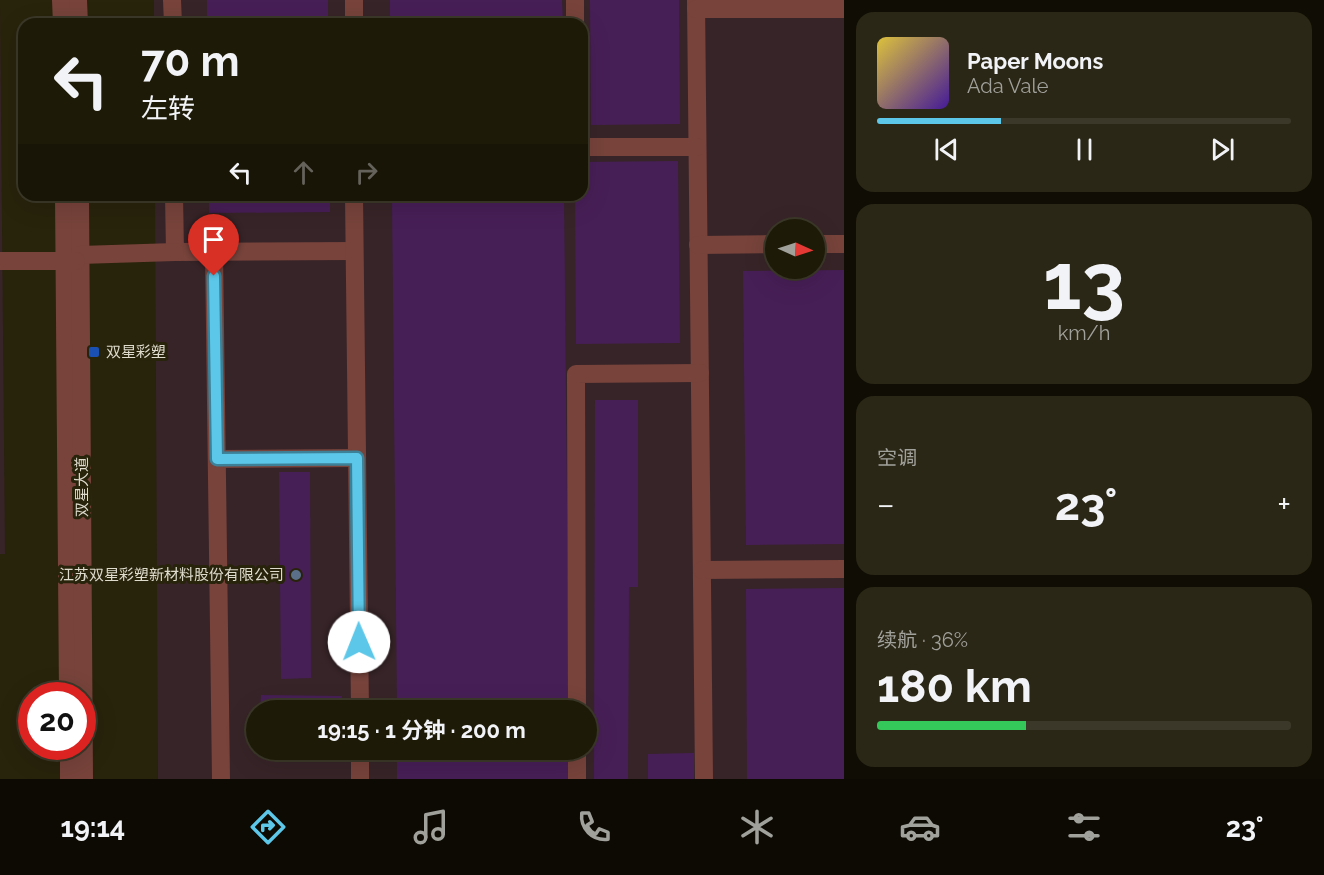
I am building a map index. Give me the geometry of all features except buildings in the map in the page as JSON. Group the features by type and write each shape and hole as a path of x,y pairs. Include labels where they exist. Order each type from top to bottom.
{"street":[{"path":"62,0 62,18"},
{"path":"78,0 79,18"},
{"path":"172,0 173,18"},
{"path":"354,0 354,18"},
{"path":"575,0 575,18"},
{"path":"704,779 696,4 844,9"},
{"path":"588,147 697,147"},
{"name":"双星大道","path":"65,201 75,259 84,779"},
{"name":"双星大道","path":"68,682 75,259 80,201"},
{"path":"174,201 175,252"},
{"path":"354,201 360,700"},
{"path":"825,244 844,243"},
{"path":"698,245 765,244"},
{"path":"0,261 75,259 175,252 354,251"},
{"path":"214,252 221,779"},
{"path":"577,700 576,374 700,373"},
{"path":"217,459 357,458"},
{"path":"702,570 844,569"},
{"path":"69,760 69,779"},
{"path":"360,760 360,779"},
{"path":"577,760 578,779"}],"shaded area":[{"path":"154,0 844,0 844,779 158,779 155,201 588,201 588,18 154,18"},
{"path":"0,4 5,554 0,554"}],"place":[{"name":"双星彩塑","path":"94,352"},
{"name":"江苏双星彩塑新材料股份有限公司","path":"296,575"}],"route":[{"path":"214,276 217,459 357,458 359,642"}]}
